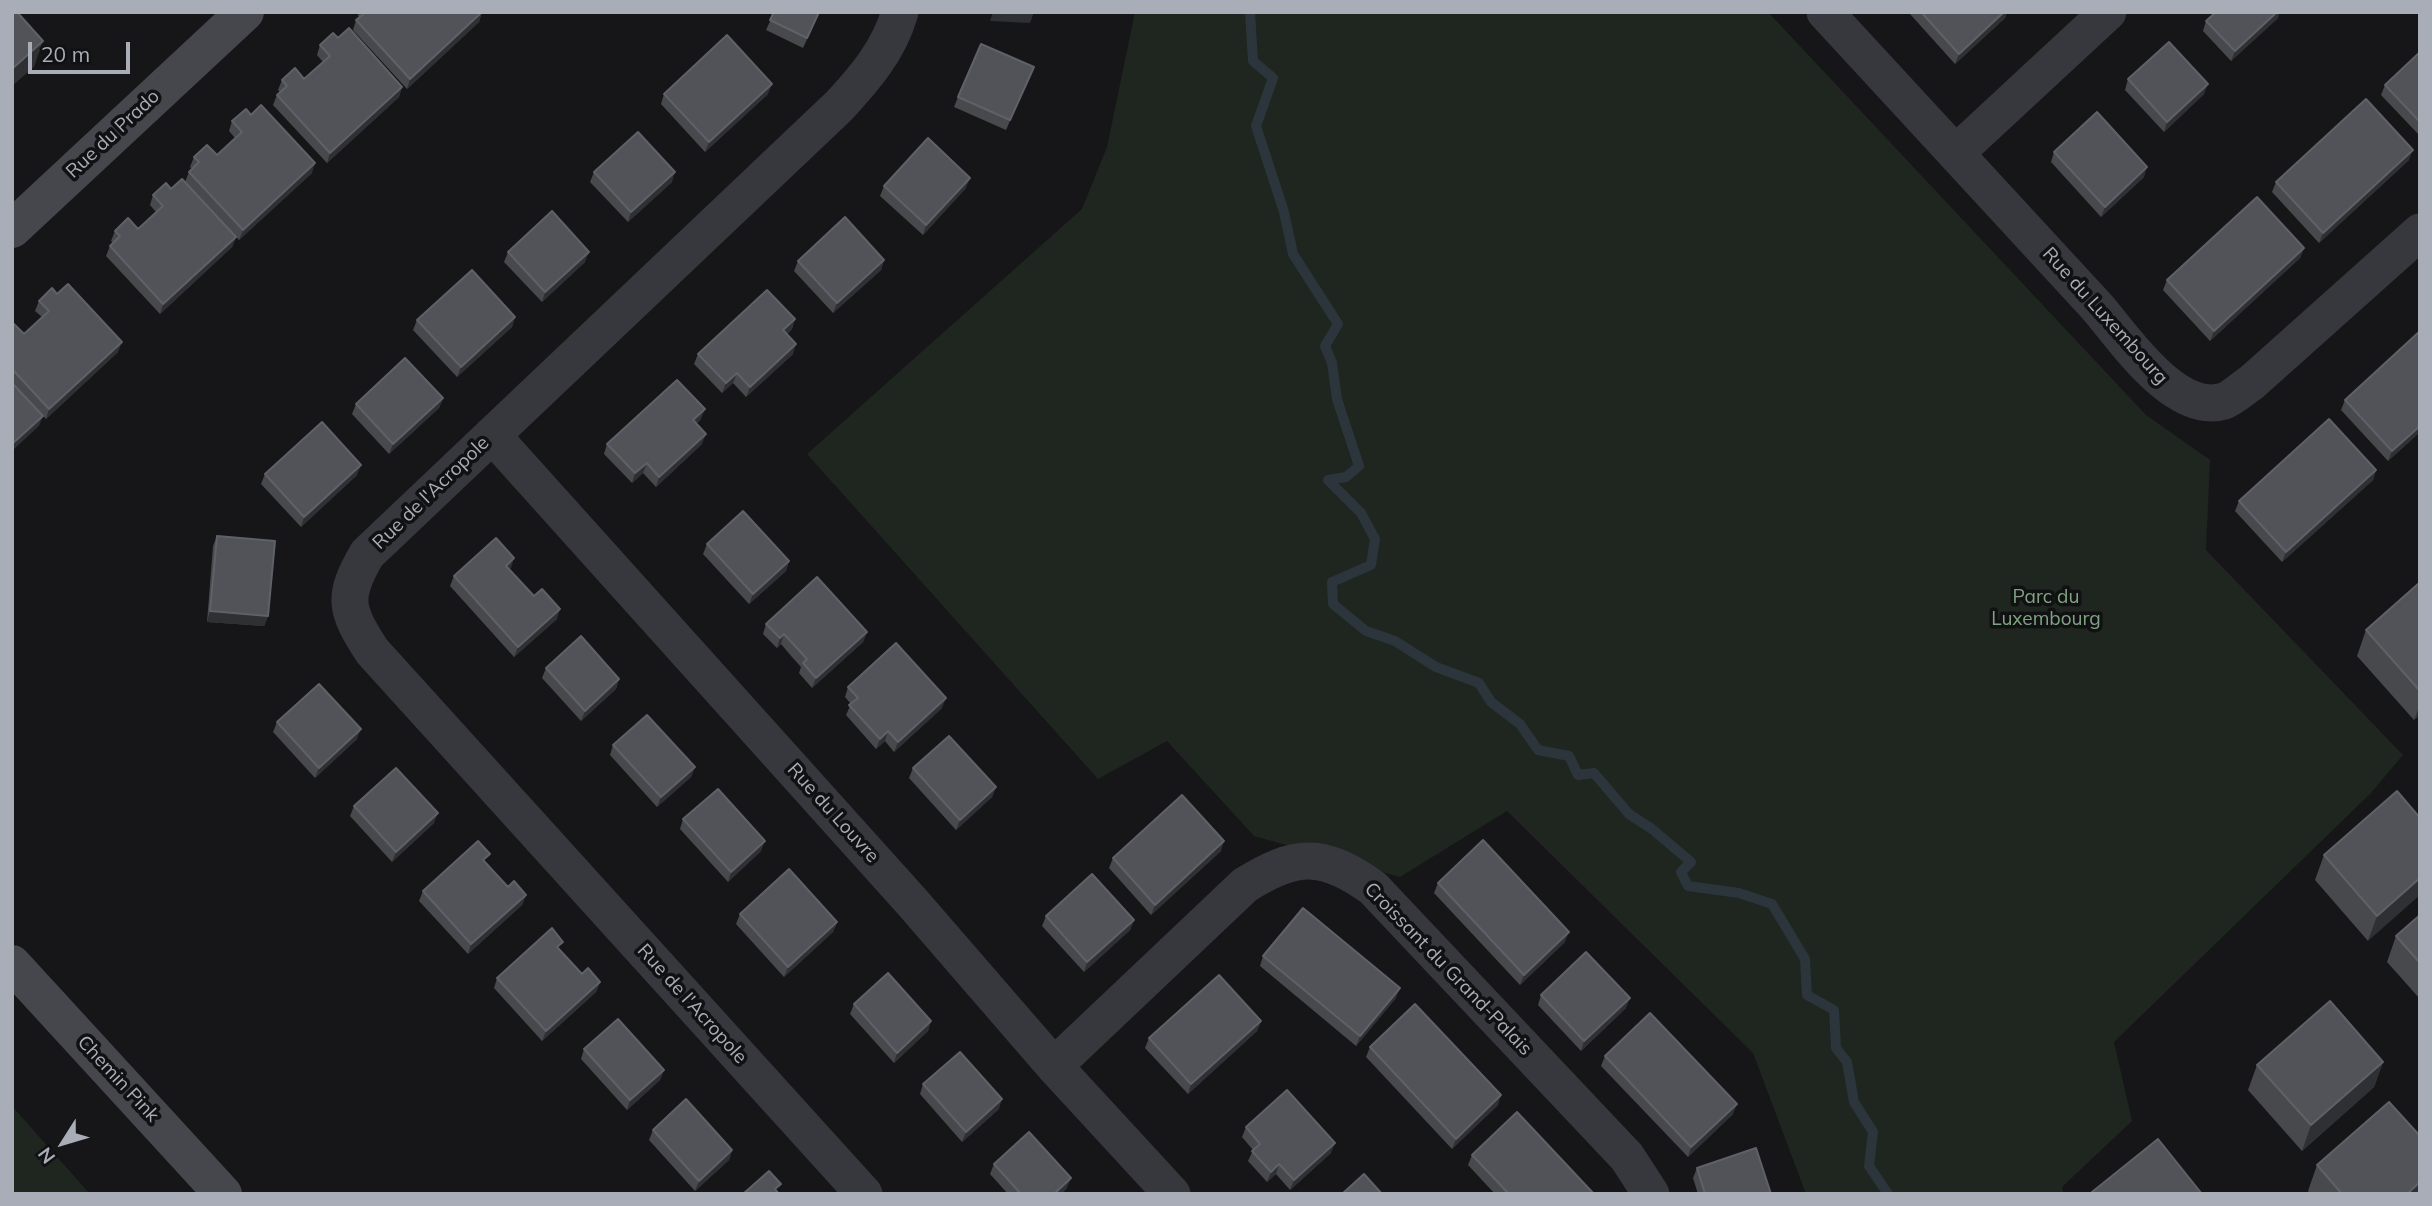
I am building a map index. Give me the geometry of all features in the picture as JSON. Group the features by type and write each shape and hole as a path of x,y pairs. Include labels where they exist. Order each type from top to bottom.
{"street":[{"name":"Rue du Prado","path":"12,229 245,12"},
{"name":"Rue de l'Acropole","path":"864,1194 372,651 355,624 349,601 353,579 367,554 846,99 879,58 894,32 900,12"},
{"name":"Rue du Luxembourg","path":"1825,12 2098,308 2134,351 2175,392 2200,403 2224,401 2252,383 2420,232"},
{"path":"1956,153 2108,12"},
{"name":"Rue du Louvre","path":"492,435 912,902 1054,1066 1172,1194"},
{"name":"Croissant du Grand-Palais","path":"1054,1066 1245,886 1268,870 1293,861 1321,861 1349,871 1373,887 1627,1157 1651,1194"},
{"name":"Chemin Pink","path":"12,964 223,1194"}],"green space":[{"name":"Parc du Luxembourg","path":"1135,12 1768,12 2146,415 2210,460 2206,550 2403,755 2371,793 2114,1042 2132,1121 2062,1187 2064,1194 1806,1194 1753,1053 1507,811 1400,877 1254,836 1167,741 1098,779 807,454 1082,209 1107,147"},
{"path":"12,1106 90,1194 12,1194"}],"building":[{"path":"12,12 17,12 43,41 12,69"},
{"path":"366,12 482,12 410,79 356,20"},
{"path":"774,12 819,12 807,38 770,20"},
{"path":"1921,12 2004,12 1959,54"},
{"path":"2216,12 2277,12 2235,51 2206,21"},
{"path":"349,28 402,87 330,153 277,95 287,86 282,80 295,68 304,79 330,56 320,45 333,33 338,38"},
{"path":"727,35 772,84 709,142 664,94"},
{"path":"2169,42 2208,84 2167,122 2128,79"},
{"path":"981,44 1034,67 1010,120 958,97"},
{"path":"2420,52 2420,122 2385,85"},
{"path":"2366,99 2413,150 2323,233 2276,182"},
{"path":"261,105 315,163 243,230 189,172 199,162 194,157 207,145 217,155 242,132 232,121 246,109 251,115"},
{"path":"2097,112 2147,167 2105,207 2054,152"},
{"path":"638,132 675,172 631,212 594,172"},
{"path":"928,138 970,178 926,225 884,186"},
{"path":"182,179 236,237 163,304 110,246 120,236 115,231 128,218 138,229 163,206 153,195 166,183 171,189"},
{"path":"2257,197 2304,248 2214,331 2167,280"},
{"path":"552,211 589,252 545,292 508,252"},
{"path":"845,217 884,260 837,303 798,261"},
{"path":"472,270 515,317 461,367 417,320"},
{"path":"68,284 122,342 49,409 12,369 12,325 24,334 49,311 39,301 52,288 57,294"},
{"path":"767,290 795,319 783,330 796,344 750,387 737,373 726,383 698,354"},
{"path":"2420,331 2420,426 2392,451 2345,400"},
{"path":"405,358 443,398 393,444 356,404"},
{"path":"677,380 705,409 693,420 706,434 659,477 647,463 635,473 607,444"},
{"path":"12,383 43,416 12,444"},
{"path":"2329,419 2376,470 2286,552 2239,501"},
{"path":"322,422 361,465 304,517 265,474"},
{"path":"743,511 789,561 753,594 707,544"},
{"path":"217,536 275,541 268,616 210,611"},
{"path":"496,538 514,558 506,566 534,596 542,589 560,609 518,647 454,576"},
{"path":"817,577 867,632 816,678 803,663 807,659 784,634 780,638 766,624"},
{"path":"2418,584 2420,586 2420,691 2366,630"},
{"path":"581,636 619,679 585,711 546,668"},
{"path":"896,643 946,698 898,742 888,731 880,739 849,705 858,698 848,687"},
{"path":"319,684 361,729 319,768 277,722"},
{"path":"647,715 695,767 661,797 613,745"},
{"path":"949,736 996,787 960,820 913,768"},
{"path":"396,768 438,813 396,852 354,806"},
{"path":"718,789 765,841 731,872 683,819"},
{"path":"2397,791 2420,818 2420,878 2377,916 2324,855"},
{"path":"1182,795 1224,841 1155,905 1113,858"},
{"path":"1483,840 1569,932 1524,975 1438,883"},
{"path":"478,841 490,854 483,860 508,887 514,881 526,895 471,944 423,891"},
{"path":"789,869 837,922 788,967 740,914"},
{"path":"1092,874 1134,920 1087,962 1046,916"},
{"path":"1303,908 1400,988 1360,1036 1263,956"},
{"path":"2420,915 2420,963 2396,936"},
{"path":"552,928 563,942 557,947 582,974 588,968 600,982 546,1031 497,978"},
{"path":"1586,952 1630,998 1584,1041 1541,995"},
{"path":"888,973 931,1021 897,1053 854,1004"},
{"path":"1219,975 1261,1021 1191,1084 1149,1038"},
{"path":"2330,1001 2383,1062 2311,1125 2257,1065"},
{"path":"1415,1004 1501,1095 1456,1139 1370,1047"},
{"path":"1650,1013 1737,1104 1691,1147 1605,1056"},
{"path":"618,1019 664,1070 630,1100 584,1049"},
{"path":"960,1052 1002,1099 966,1132 923,1084"},
{"path":"1287,1090 1335,1143 1294,1180 1279,1164 1271,1172 1252,1151 1260,1144 1246,1127"},
{"path":"686,1099 732,1150 699,1181 653,1130"},
{"path":"2389,1102 2420,1136 2420,1182 2407,1194 2342,1194 2317,1165"},
{"path":"1517,1112 1594,1194 1509,1194 1472,1155"},
{"path":"1029,1132 1071,1178 1054,1194 1021,1194 994,1164"},
{"path":"2158,1139 2202,1194 2092,1192"},
{"path":"1756,1148 1771,1194 1705,1194 1697,1168"},
{"path":"769,1171 781,1184 775,1189 779,1194 743,1194"},
{"path":"1364,1174 1382,1194 1342,1194"}],"waterway":[{"path":"1250,12 1253,61 1273,78 1256,126 1284,212 1293,254 1338,324 1325,346 1332,363 1337,399 1359,466 1346,477 1328,480 1361,513 1375,539 1371,565 1332,582 1333,604 1366,631 1395,641 1436,667 1479,683 1491,702 1520,724 1538,750 1569,756 1578,775 1594,773 1629,814 1652,829 1691,862 1681,872 1688,886 1739,893 1772,904 1805,959 1807,995 1834,1010 1836,1048 1847,1062 1854,1102 1873,1132 1869,1166 1888,1194"}]}
